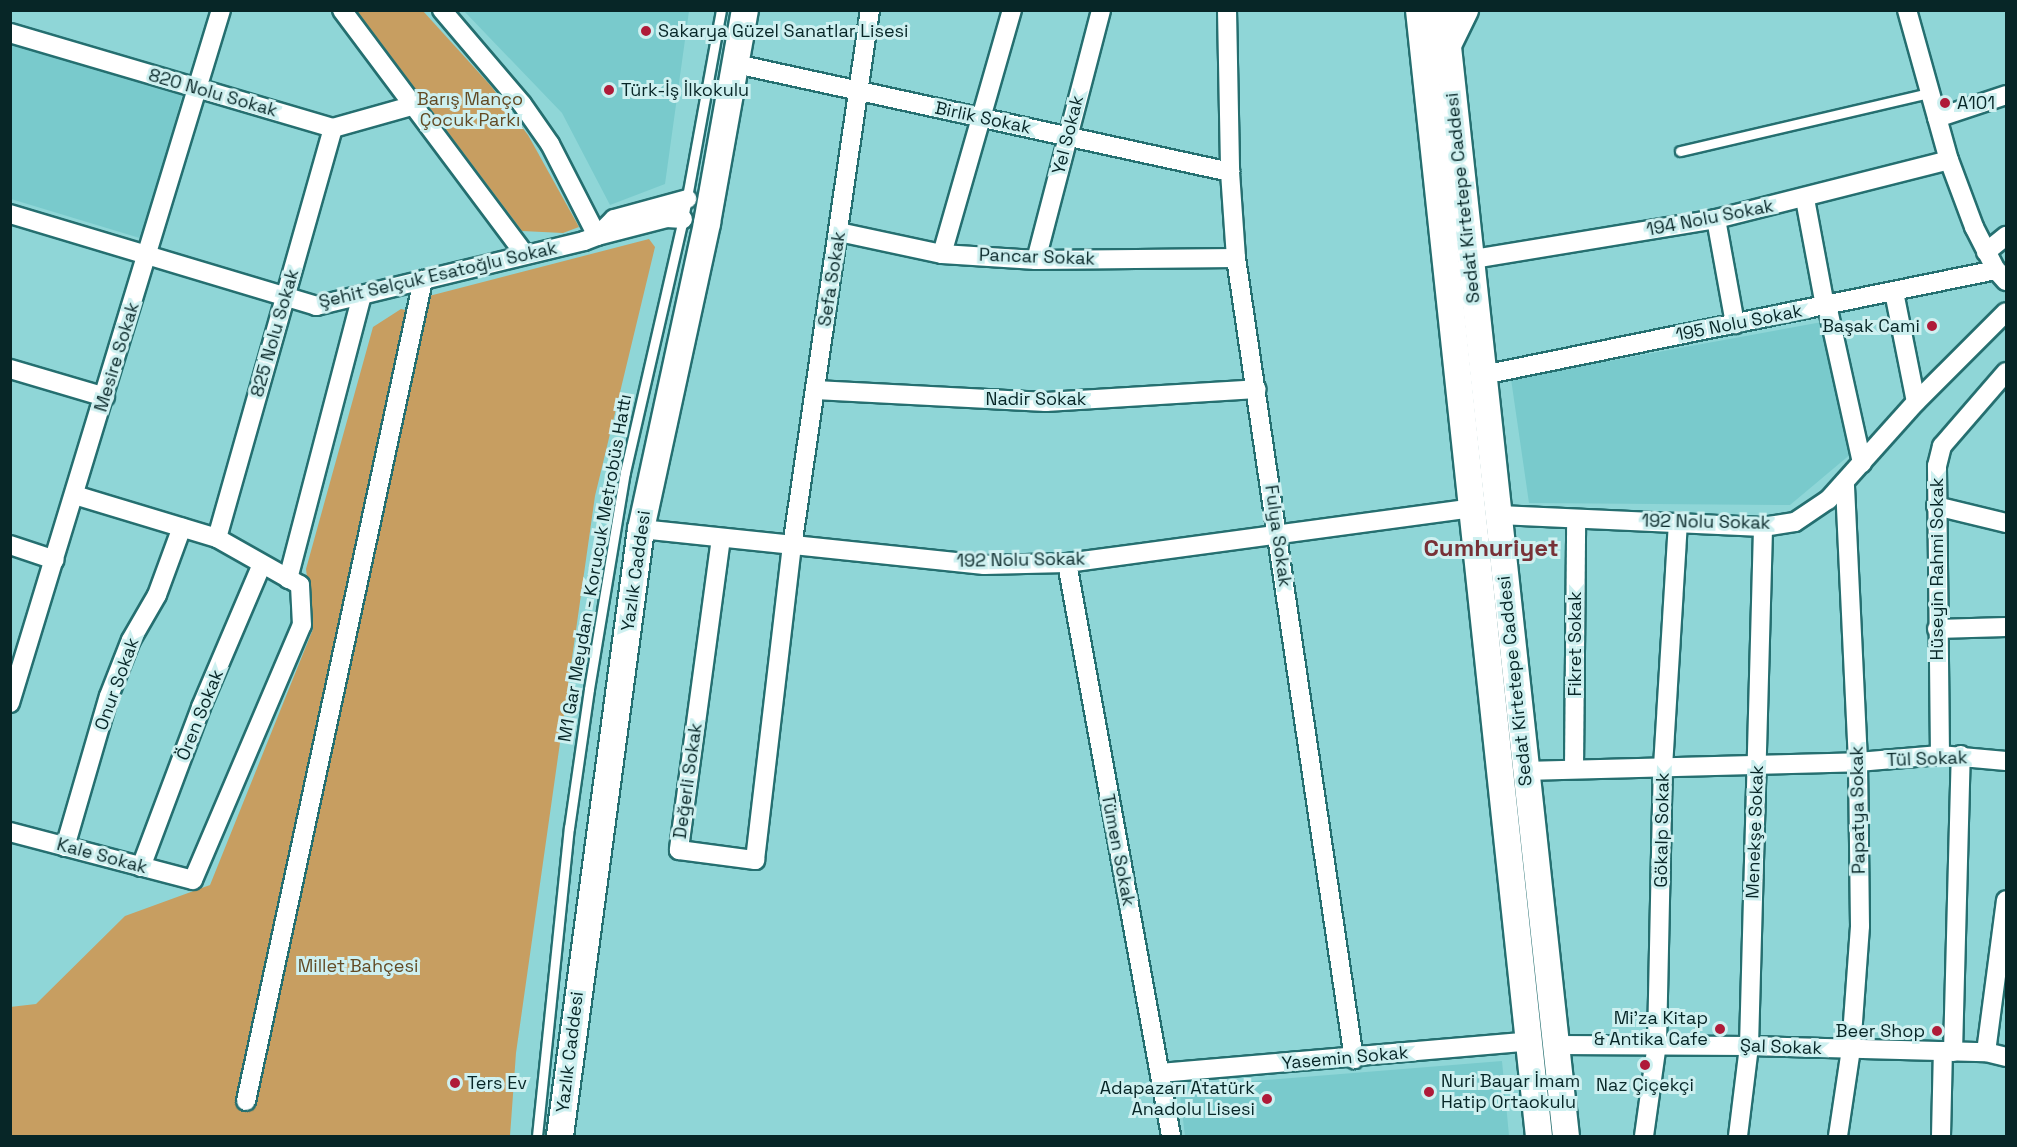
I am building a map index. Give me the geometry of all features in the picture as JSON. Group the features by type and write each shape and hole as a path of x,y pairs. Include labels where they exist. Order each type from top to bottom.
{"main road":[{"name":"Yazlık Caddesi","path":"560,1137 641,529 745,10"},
{"name":"Sedat Kirtetepe Caddesi","path":"1419,10 1472,508 1543,1043 1566,1137"},
{"name":"Sedat Kirtetepe Caddesi","path":"1444,10 1468,260 1499,515 1524,771 1543,1043 1539,1137"},
{"path":"1446,48 1465,10"}],"street":[{"name":"Mesire Sokak","path":"10,703 221,10"},
{"path":"342,10 524,253"},
{"path":"442,10 533,120 597,236 667,218 683,219"},
{"name":"Sefa Sokak","path":"792,547 870,10"},
{"path":"942,254 1012,10"},
{"name":"Yel Sokak","path":"1036,260 1101,10"},
{"name":"Fulya Sokak","path":"1227,10 1230,172 1236,258 1354,1059"},
{"path":"1907,10 1949,160 1986,252 2001,276"},
{"name":"820 Nolu Sokak","path":"10,33 333,128"},
{"name":"Birlik Sokak","path":"736,64 1230,172"},
{"path":"1937,118 2007,95"},
{"path":"333,128 415,105"},
{"name":"825 Nolu Sokak","path":"217,538 333,128"},
{"name":"194 Nolu Sokak","path":"1468,260 1716,219 1805,199 1949,160"},
{"name":"Şehit Selçuk Esatoğlu Sokak","path":"10,214 316,306 362,295 421,288 524,253 597,236 614,219 687,199"},
{"path":"1805,199 1826,305 1862,463"},
{"path":"1716,219 1735,324"},
{"name":"Pancar Sokak","path":"839,232 942,254 1036,260 1236,258"},
{"path":"1986,252 2007,236"},
{"name":"195 Nolu Sokak","path":"1483,375 1894,292 2001,276"},
{"path":"246,1101 421,288"},
{"path":"1894,292 1916,402"},
{"path":"75,495 217,538 288,579 362,295"},
{"name":"192 Nolu Sokak","path":"1499,515 1763,527 1795,522 1828,500 1916,402 2007,312"},
{"path":"10,369 105,397"},
{"name":"Hüseyin Rahmi Sokak","path":"1940,755 1937,466 1942,446 2007,372"},
{"name":"Nadir Sokak","path":"815,390 1046,402 1257,389"},
{"name":"Papatya Sokak","path":"1838,1137 1851,1049 1860,926 1858,762 1845,482"},
{"path":"1936,506 2005,520"},
{"name":"192 Nolu Sokak","path":"641,529 792,547 984,565 1067,563 1278,532 1472,508"},
{"name":"Fikret Sokak","path":"1574,769 1576,520"},
{"name":"Gökalp Sokak","path":"1644,1137 1656,1050 1664,767 1678,522"},
{"name":"Menekşe Sokak","path":"1738,1137 1749,1046 1763,527"},
{"name":"Onur Sokak","path":"65,847 109,696 131,640 157,595 182,528"},
{"name":"Değerli Sokak","path":"721,538 679,850 755,860 792,547"},
{"path":"10,545 55,560"},
{"name":"Tümen Sokak","path":"1067,563 1170,1137"},
{"name":"Ören Sokak","path":"141,867 201,707 262,564"},
{"name":"Kale Sokak","path":"10,832 193,880 302,625 300,585 288,579"},
{"path":"1937,629 2007,627"},
{"name":"Tül Sokak","path":"1524,771 1858,762 1940,755 1961,755 2007,761"},
{"path":"1941,1137 1948,1051 1961,755"},
{"path":"1986,1052 2007,900"},
{"name":"Şal Sokak","path":"1543,1043 1656,1050 1749,1046 1986,1052 2007,1057"},
{"name":"Yasemin Sokak","path":"1160,1073 1543,1043"}],"lane":[{"name":"M1 Gar Meydan - Korucuk Metrobüs Hattı","path":"537,1137 569,828 591,677 625,472 683,219 722,10"},
{"path":"1680,151 1930,93"}],"shaded area":[{"name":"Türk-İş İlkokulu","path":"464,11 689,11 665,184 610,205 562,113"},
{"path":"10,40 183,92 143,239 11,199"},
{"path":"1822,322 1852,453 1790,505 1529,503 1511,379"},
{"path":"1502,1061 1509,1136 1185,1136 1179,1087"}],"green space":[{"name":"Barış Manço Çocuk Parkı","path":"357,11 423,11 491,86 528,135 579,227 563,233 522,231"},
{"name":"Millet Bahçesi","path":"649,239 655,247 595,496 516,1053 510,1136 11,1136 10,1007 36,1004 125,916 210,885 313,629 306,569 373,327 401,309 425,314 429,296"}],"place":[{"name":"Sakarya Güzel Sanatlar Lisesi","path":"646,31"},
{"name":"Türk-İş İlkokulu","path":"609,90"},
{"name":"A101","path":"1945,103"},
{"name":"Başak Cami","path":"1932,326"},
{"name":"Mi'za Kitap & Antika Cafe","path":"1720,1029"},
{"name":"Beer Shop","path":"1937,1031"},
{"name":"Naz Çiçekçi","path":"1645,1065"},
{"name":"Ters Ev","path":"455,1083"},
{"name":"Nuri Bayar İmam Hatip Ortaokulu","path":"1429,1092"},
{"name":"Adapazarı Atatürk Anadolu Lisesi","path":"1267,1099"}],"district":[{"name":"Cumhuriyet","path":"1491,548"}]}
